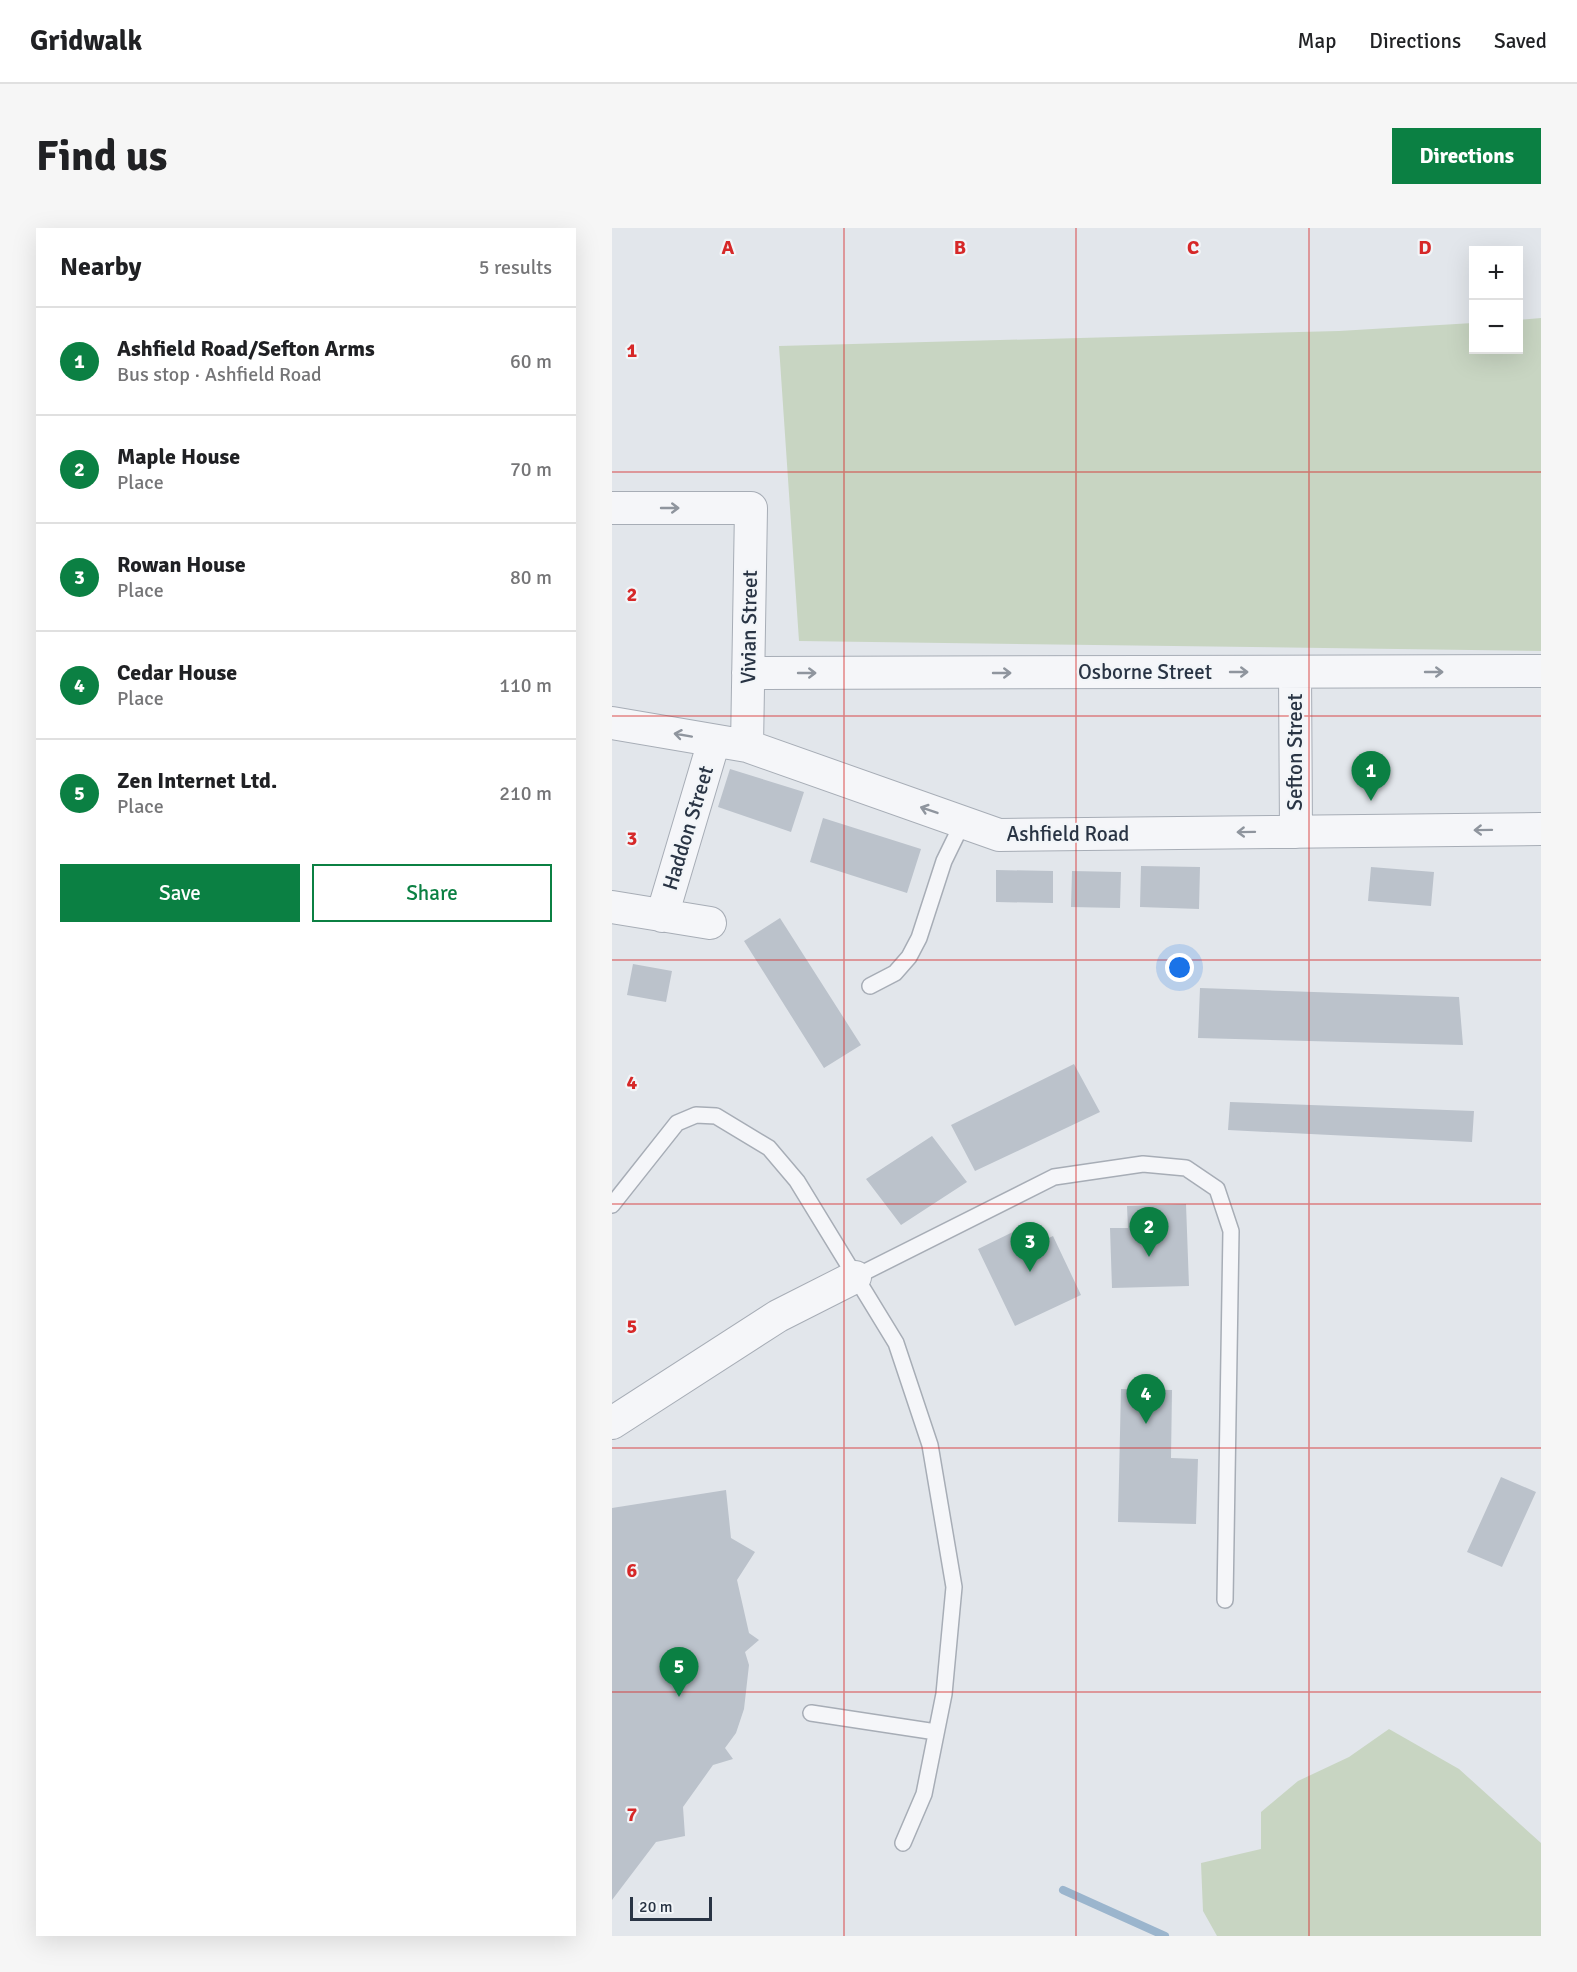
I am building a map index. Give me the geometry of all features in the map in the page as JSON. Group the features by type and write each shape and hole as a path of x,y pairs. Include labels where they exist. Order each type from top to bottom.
{"street":[{"name":"Vivian Street","path":"612,508 751,508 747,746"},
{"name":"Osborne Street","path":"748,673 1541,671"},
{"name":"Sefton Street","path":"1295,672 1296,832"},
{"name":"Ashfield Road","path":"612,723 747,746 999,835 1541,829"},
{"name":"Haddon Street","path":"662,916 714,741"},
{"path":"612,908 710,923"},
{"path":"612,1423 778,1316 855,1277"}],"lane":[{"path":"870,986 895,973 909,957 920,938 944,861 963,822"},
{"path":"612,1205 677,1123 696,1115 716,1116 768,1148 797,1181 896,1343 930,1445 954,1587 944,1694 924,1794 903,1843"},
{"path":"855,1277 1054,1177 1143,1164 1186,1168 1218,1190 1231,1231 1225,1600"},
{"path":"811,1713 936,1732"}],"green space":[{"path":"1541,318 1541,651 799,641 779,346 1339,331 1469,323 1469,354 1523,354 1523,320"},
{"path":"1389,1729 1459,1769 1541,1843 1541,1936 1217,1936 1203,1911 1201,1863 1261,1849 1261,1812 1298,1781 1349,1757"}],"building":[{"path":"730,769 804,792 791,832 718,807"},
{"path":"823,818 921,849 907,893 810,862"},
{"path":"1141,866 1200,867 1199,909 1140,907"},
{"path":"1371,867 1434,872 1431,906 1368,901"},
{"path":"996,870 1053,871 1053,903 996,902"},
{"path":"1072,871 1121,872 1120,908 1071,907"},
{"path":"780,918 861,1045 824,1068 744,941"},
{"path":"633,964 672,971 666,1002 627,995"},
{"path":"1200,988 1459,997 1463,1045 1198,1038"},
{"path":"1074,1064 1100,1112 975,1171 951,1125"},
{"path":"1230,1102 1474,1111 1472,1142 1228,1130"},
{"path":"932,1136 967,1182 901,1225 866,1179"},
{"path":"1186,1204 1189,1286 1112,1288 1110,1228 1128,1228 1127,1206"},
{"path":"1023,1227 1032,1246 1053,1236 1081,1295 1015,1326 978,1249"},
{"path":"1121,1389 1172,1390 1171,1458 1198,1459 1196,1524 1118,1522"},
{"path":"1501,1477 1536,1492 1502,1567 1467,1552"},
{"path":"726,1490 731,1538 755,1552 737,1580 749,1633 759,1640 745,1652 749,1665 744,1709 736,1733 725,1748 733,1759 713,1765 683,1807 685,1836 656,1842 612,1900 612,1508"}],"waterway":[{"path":"1063,1890 1165,1936"}],"place":[{"name":"Ashfield Road/Sefton Arms","path":"1371,801"},
{"name":"Maple House","path":"1149,1257"},
{"name":"Rowan House","path":"1030,1272"},
{"name":"Cedar House","path":"1146,1424"},
{"name":"Zen Internet Ltd.","path":"679,1697"}]}
